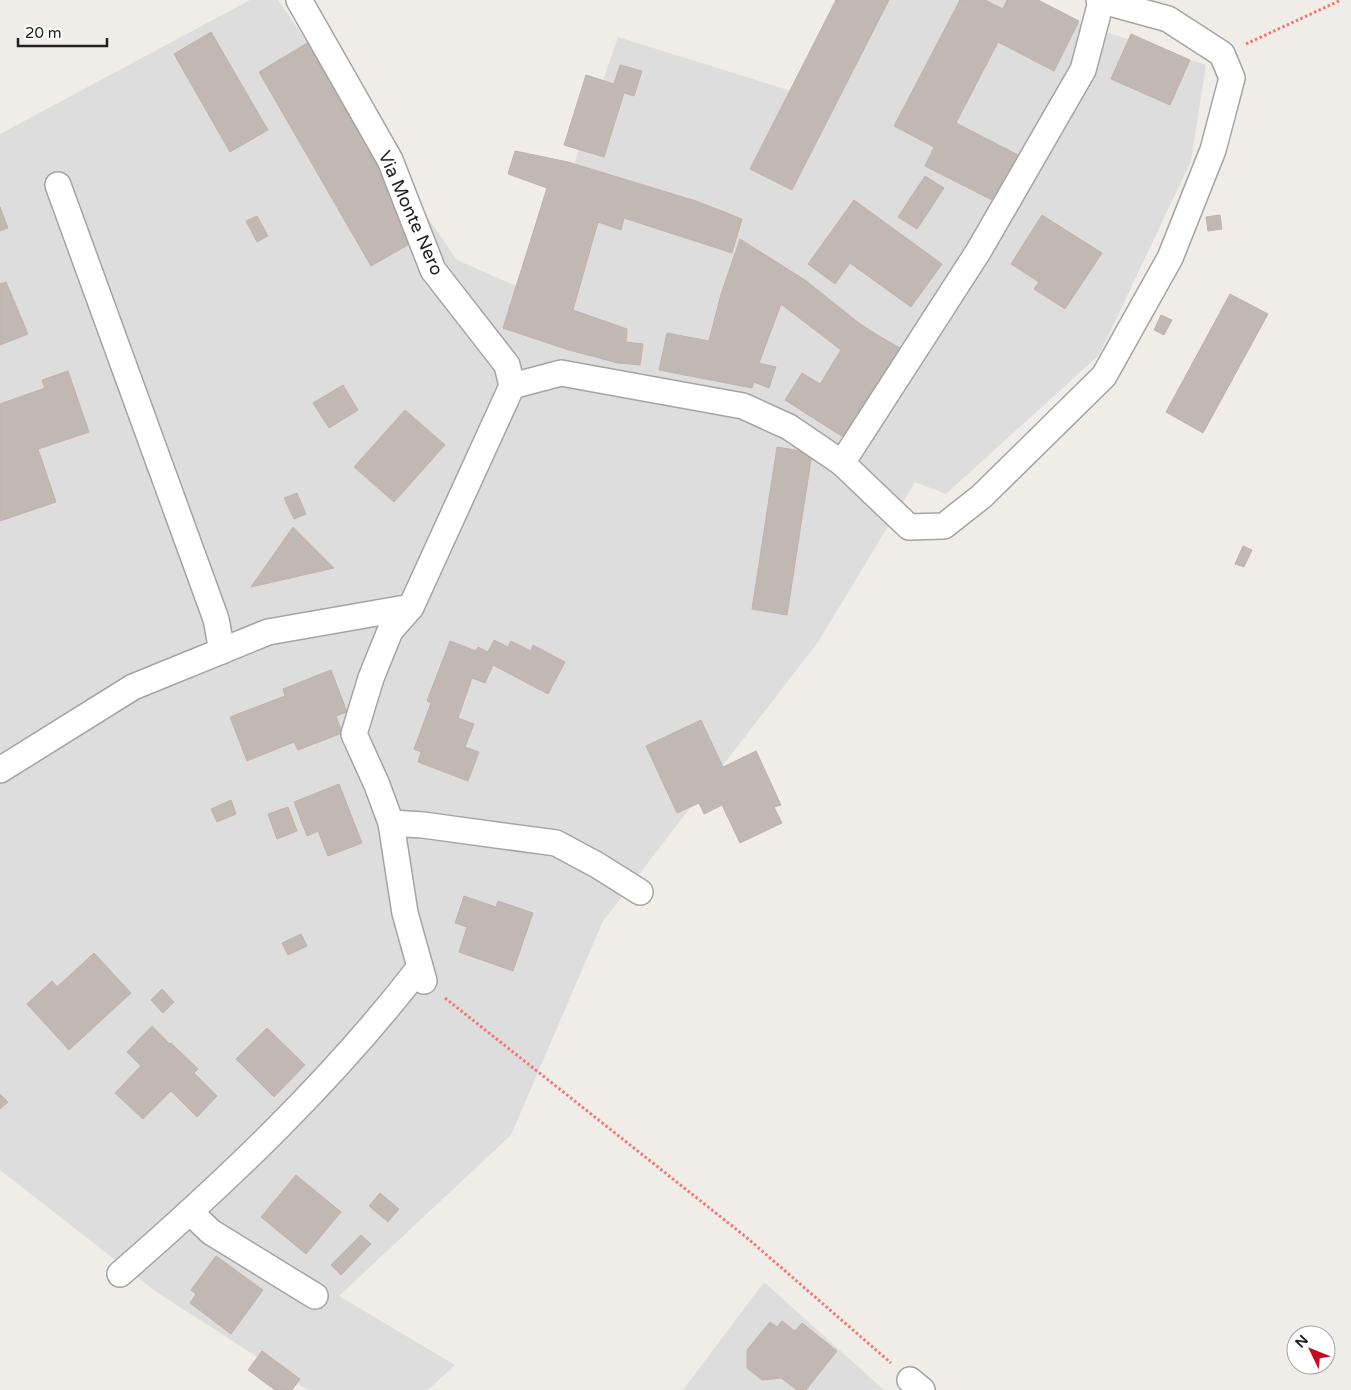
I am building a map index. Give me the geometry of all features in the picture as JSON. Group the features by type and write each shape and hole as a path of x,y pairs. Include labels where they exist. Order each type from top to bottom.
{"street":[{"name":"Via Monte Nero","path":"299,0 390,160 433,270 507,365 512,386"},
{"path":"120,1274 190,1212 321,1083 404,987 422,974 405,913 391,823 377,785 354,734 371,678 390,631 411,607 512,386 561,374 743,406 789,426 842,463 910,527 944,526 982,496 1104,376 1170,258 1213,150 1232,78 1222,54 1168,19 1100,1 1083,70 978,252 842,463"},
{"path":"58,184 216,620 222,651"},
{"path":"0,770 133,688 268,632 411,607"},
{"path":"391,823 423,825 556,843 640,892"},
{"path":"190,1212 211,1232 315,1296"}],"path":[{"path":"1222,54 1341,0"},
{"path":"422,974 746,1237 916,1385"}],"shaded area":[{"path":"250,0 278,0 457,260 530,292 618,37 804,95 856,0 1009,0 1206,65 1191,161 1099,355 946,494 915,482 818,642 603,921 511,1135 339,1296 455,1365 428,1390 308,1390 155,1291 0,1170 0,134"},
{"path":"764,1282 884,1390 683,1390"}],"building":[{"path":"836,0 889,0 792,190 750,169"},
{"path":"960,0 985,0 1003,9 1007,0 1038,0 1079,21 1054,71 998,42 956,123 1026,159 1002,205 925,166 934,147 894,126"},
{"path":"211,32 268,130 230,152 174,54"},
{"path":"1131,34 1190,60 1170,105 1111,79"},
{"path":"307,43 420,238 371,266 259,72"},
{"path":"620,65 642,71 634,96 624,93 604,157 564,145 586,75 614,84"},
{"path":"515,151 568,162 696,201 742,219 732,253 624,218 621,230 598,222 573,310 627,329 626,342 643,344 640,365 618,363 569,350 503,328 547,188 508,174"},
{"path":"925,176 944,188 917,229 898,217"},
{"path":"854,200 942,264 911,307 850,263 835,284 808,264"},
{"path":"0,207 8,228 0,231"},
{"path":"1042,215 1102,253 1065,309 1034,289 1039,282 1011,264"},
{"path":"1220,215 1222,229 1208,231 1206,217"},
{"path":"257,216 268,236 257,242 246,221"},
{"path":"740,239 805,280 859,323 902,349 851,442 785,400 802,373 820,384 841,350 781,304 759,363 776,367 769,388 754,382 752,388 659,370 667,333 709,341 721,294"},
{"path":"6,282 28,334 0,345 0,284"},
{"path":"1230,294 1268,314 1203,433 1166,412"},
{"path":"1161,315 1172,320 1164,335 1154,330"},
{"path":"68,371 89,432 38,449 56,502 0,521 0,404 45,388 42,380"},
{"path":"343,385 358,410 329,428 313,403"},
{"path":"405,410 445,445 394,502 354,467"},
{"path":"777,447 812,453 787,615 752,609"},
{"path":"297,493 306,514 294,519 284,498"},
{"path":"293,527 334,568 251,587"},
{"path":"1243,546 1252,550 1244,567 1235,564"},
{"path":"494,640 508,647 511,641 531,651 533,645 565,662 548,694 493,665 485,683 472,678 458,718 474,724 465,747 479,752 468,781 418,762 421,752 414,749 431,703 427,701 450,641 476,651 478,647 488,652"},
{"path":"331,670 347,712 336,716 342,733 298,750 294,742 247,761 230,717 285,696 283,689"},
{"path":"701,720 723,767 756,751 781,805 774,807 782,823 740,843 722,805 704,814 699,803 677,813 646,746"},
{"path":"339,784 362,843 328,856 318,831 307,836 294,802"},
{"path":"231,800 236,814 217,822 211,809"},
{"path":"288,807 297,831 277,839 268,814"},
{"path":"464,896 496,907 498,901 533,913 513,971 459,952 467,927 455,923"},
{"path":"301,934 307,946 288,955 282,943"},
{"path":"94,953 131,993 69,1050 27,1004 52,981 57,987"},
{"path":"162,989 174,1002 163,1013 151,1000"},
{"path":"152,1026 198,1069 194,1073 217,1096 197,1117 171,1091 143,1119 115,1093 141,1066 127,1052"},
{"path":"267,1028 305,1065 274,1097 236,1059"},
{"path":"0,1094 8,1102 0,1109"},
{"path":"296,1175 341,1212 306,1254 261,1217"},
{"path":"380,1193 399,1209 388,1222 369,1206"},
{"path":"361,1235 371,1244 341,1275 331,1265"},
{"path":"216,1256 263,1290 231,1334 190,1303 196,1294 191,1290"},
{"path":"782,1321 795,1331 802,1323 837,1351 806,1390 797,1390 781,1378 762,1380 747,1368 747,1350 770,1322 777,1327"},
{"path":"262,1351 300,1379 292,1390 275,1390 248,1370"}]}
